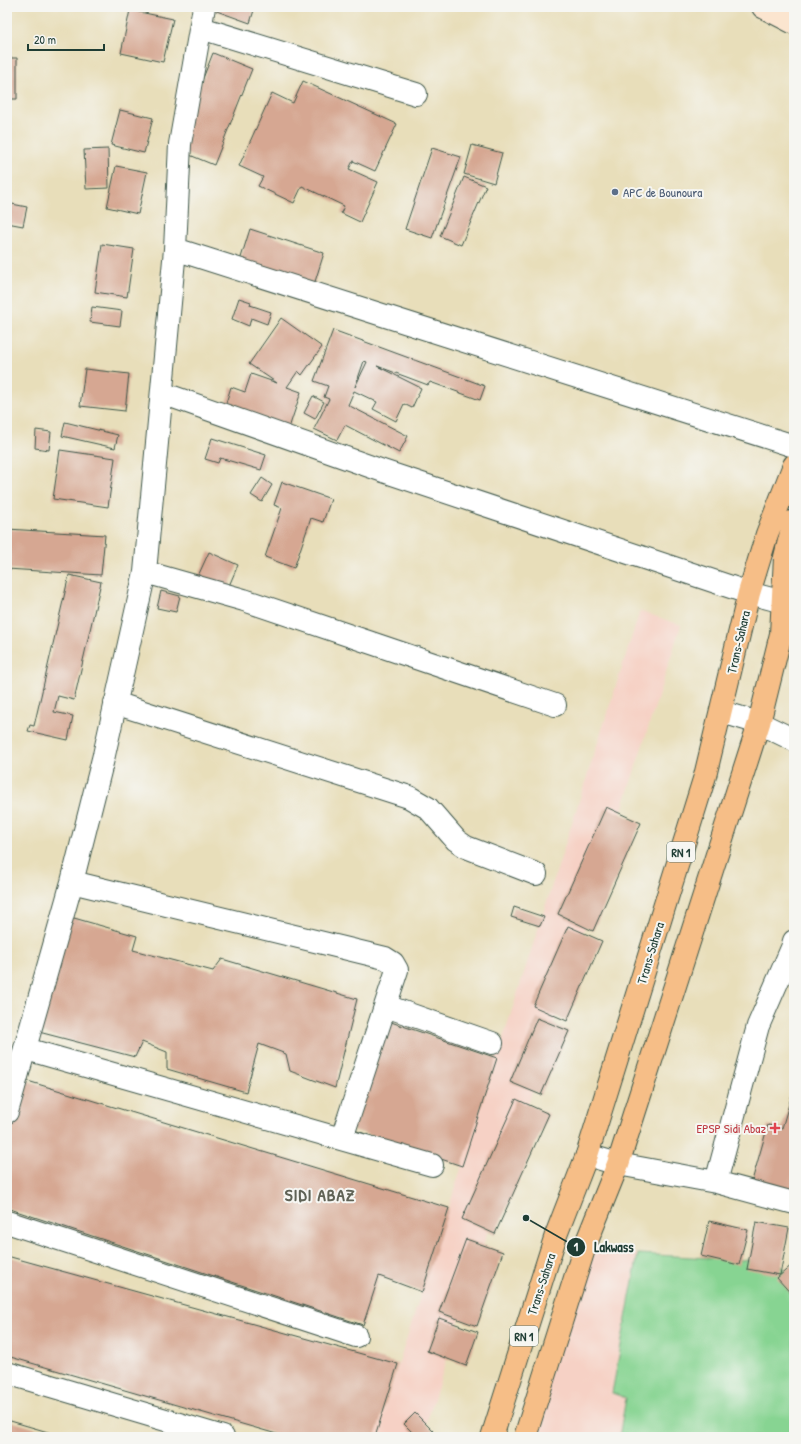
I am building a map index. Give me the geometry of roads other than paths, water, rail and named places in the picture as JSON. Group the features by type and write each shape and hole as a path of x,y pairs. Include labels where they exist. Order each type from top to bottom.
{"highway":[{"name":"Trans-Sahara","path":"492,1437 556,1235 587,1155 705,776 722,712 750,593 767,534 794,465"},
{"name":"RN 1","path":"525,1437 585,1246 618,1164 759,723 780,640 785,557 794,521"}],"main road":[{"path":"763,7 794,23"}],"street":[{"path":"7,1112 72,882 145,572 175,249 180,144 204,7"},
{"path":"200,28 416,94"},
{"path":"175,249 794,446"},
{"path":"162,393 383,472 750,593 783,602"},
{"path":"145,572 244,600 555,705"},
{"path":"115,703 409,797 428,808 456,840 466,848 536,874"},
{"path":"722,712 759,723 794,740"},
{"path":"72,882 385,958 393,963 397,970 342,1138"},
{"path":"716,1182 758,1026 792,948 794,940"},
{"path":"386,1006 492,1043"},
{"path":"26,1049 342,1138 432,1165"},
{"path":"587,1155 618,1164 716,1182 794,1203"},
{"path":"7,1222 356,1336"},
{"path":"7,1373 223,1437"}],"place":[{"name":"APC de Bounoura","path":"615,192"},
{"name":"EPSP Sidi Abaz","path":"775,1128"},
{"name":"Lakwass","path":"526,1218"}],"district":[{"name":"SIDI ABAZ","path":"320,1194"}]}
